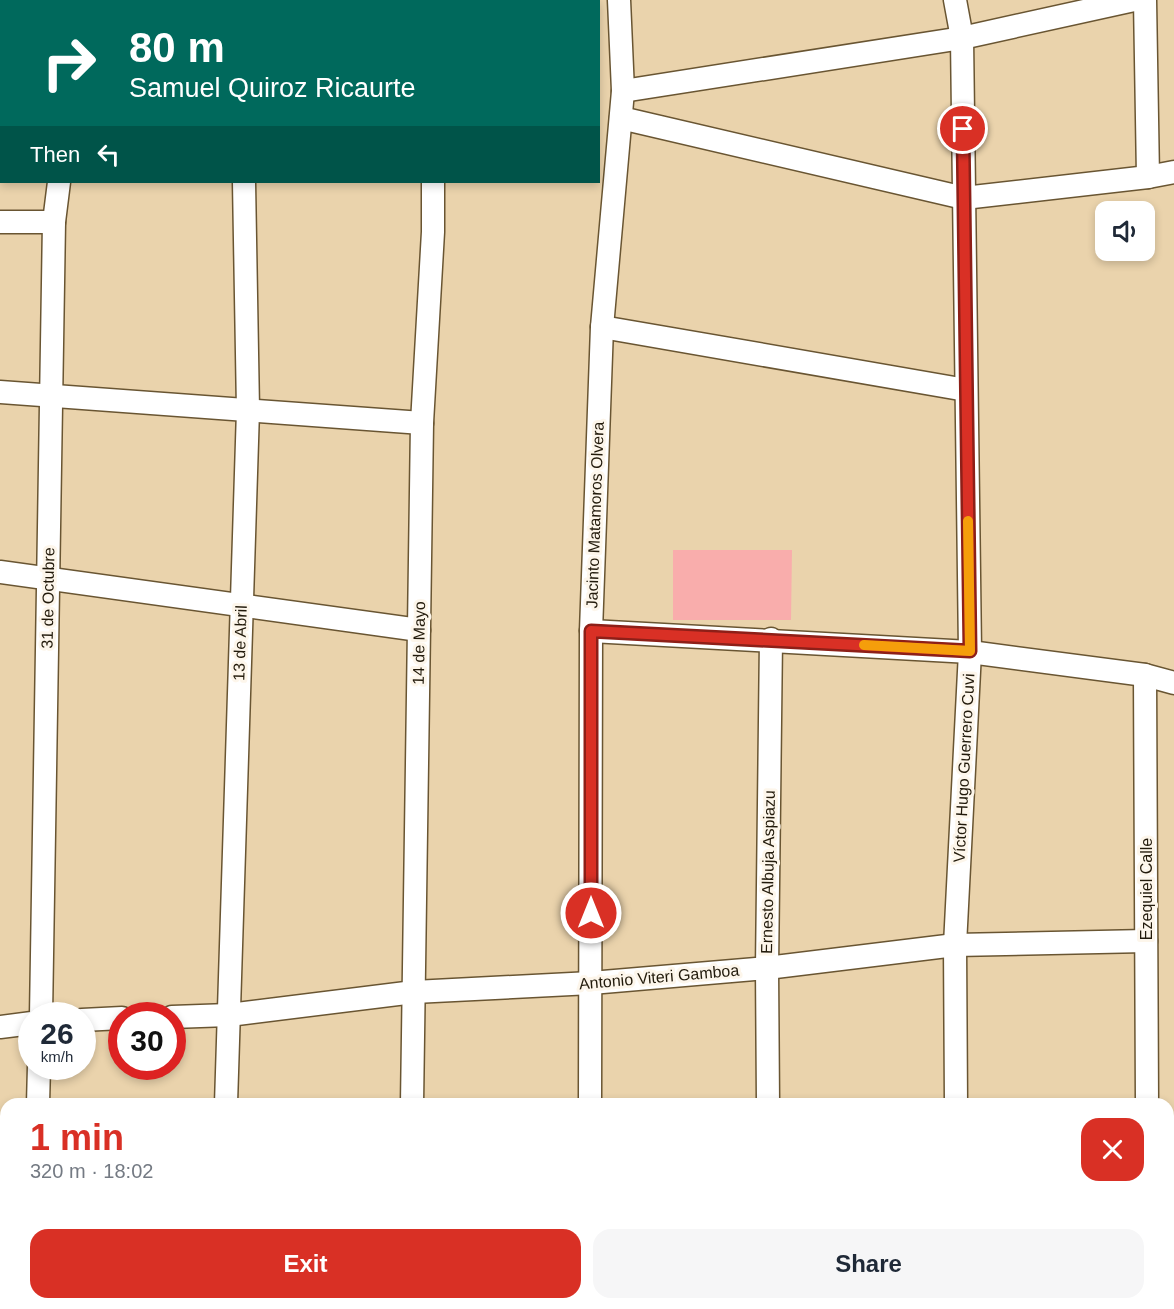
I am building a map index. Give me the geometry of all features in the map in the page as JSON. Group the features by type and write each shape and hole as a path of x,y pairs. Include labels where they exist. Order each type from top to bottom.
{"street":[{"name":"Jacinto Matamoros Olvera","path":"591,1098 591,631 602,327 623,91 619,0"},
{"name":"Víctor Hugo Guerrero Cuvi","path":"955,0 962,38 970,651 955,945 956,1098"},
{"path":"623,91 962,38 1134,0"},
{"path":"1145,0 1148,177"},
{"path":"621,118 964,198 1174,172"},
{"name":"31 de Octubre","path":"41,1002 54,222 59,183"},
{"name":"13 de Abril","path":"226,1098 248,410 244,183"},
{"name":"14 de Mayo","path":"412,1098 422,423 433,232 433,183"},
{"path":"0,222 54,222"},
{"path":"602,327 966,390"},
{"path":"0,392 422,423"},
{"path":"0,572 419,630"},
{"path":"591,631 970,651 1145,675 1174,682"},
{"name":"Ernesto Albuja Aspiazu","path":"768,1098 767,968 771,639"},
{"name":"Ezequiel Calle","path":"1145,675 1147,1098"},
{"name":"Antonio Viteri Gamboa","path":"186,1017 229,1015 414,992 591,983 767,968 955,945 1146,941"},
{"path":"0,1027 18,1025"},
{"path":"38,1098 39,1080"}],"shaded area":[{"path":"673,550 792,550 791,620 673,620"}],"slow traffic":[{"path":"864,645 970,651 968,521"}],"route":[{"path":"591,913 591,631 970,651 963,129"}]}
